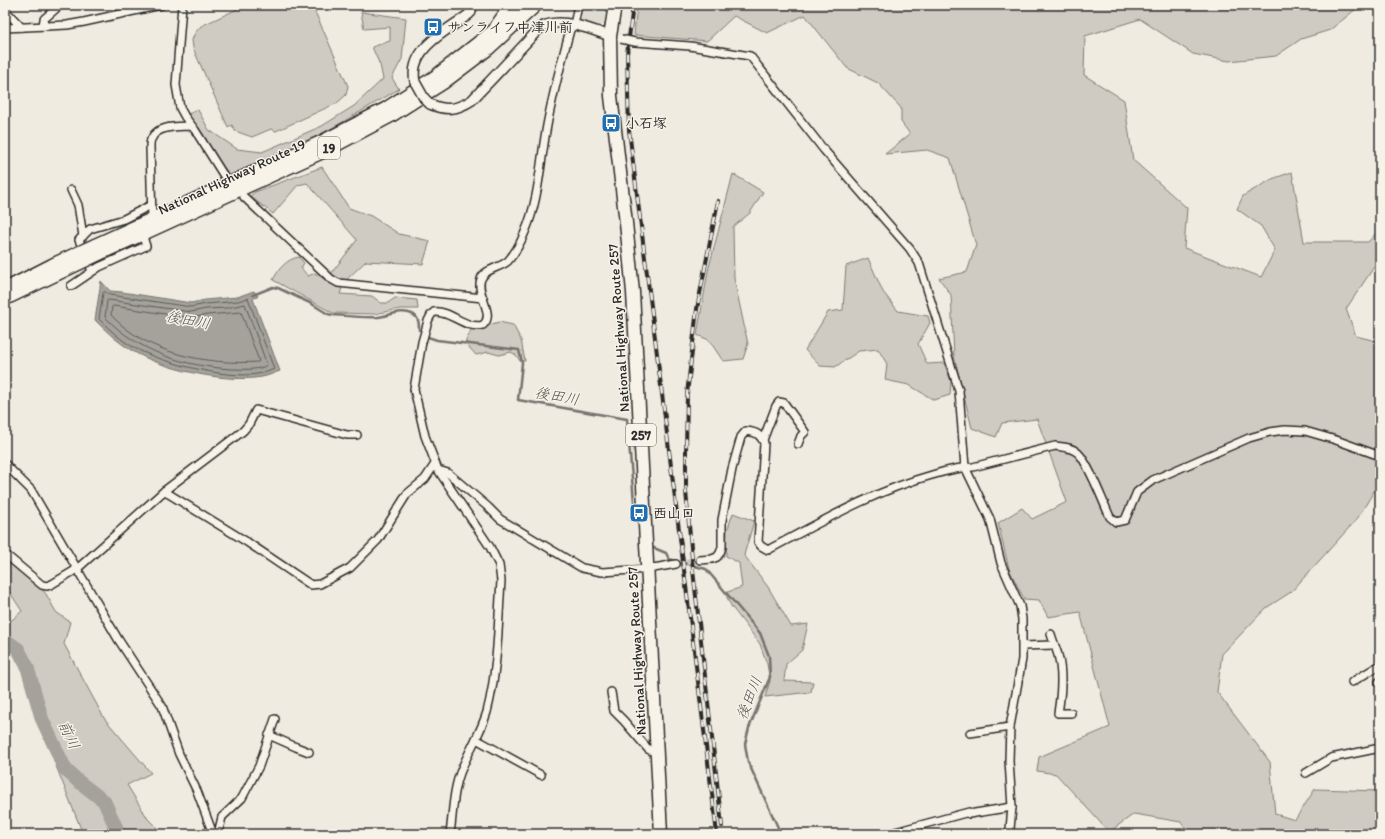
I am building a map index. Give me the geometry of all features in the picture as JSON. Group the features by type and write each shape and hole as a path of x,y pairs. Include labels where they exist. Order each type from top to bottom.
{"highway":[{"name":"National Highway Route 19","path":"5,289 55,269 97,249 152,219 321,142 385,108 436,76 511,17 523,5"},
{"name":"National Highway Route 19","path":"97,249 142,234 327,150 391,116 442,83 482,54 536,5"},
{"name":"257","path":"615,5 616,38"},
{"name":"National Highway Route 257","path":"616,38 610,96 633,292 661,834"},
{"name":"National Highway Route 19","path":"5,299 55,269"}],"street":[{"path":"43,26 44,19 60,5"},
{"path":"5,28 67,25 161,5"},
{"path":"182,5 176,84 180,108 224,176"},
{"path":"480,42 501,17 508,5"},
{"path":"450,834 461,769 476,740 486,713 492,687 502,581 499,566 490,547 436,467 424,436 414,389 422,342 431,314 434,312 442,313 475,325 484,325 488,320 480,287 480,281 482,276 508,261 526,231 535,202 551,101 570,30 574,25 578,5"},
{"path":"474,6 468,15 435,38 421,53 416,62 414,70 415,82 424,98 430,104 445,109 455,109 464,105 478,94 538,30 546,25 557,23 574,25 616,38 635,42 690,46 750,56 824,150 910,249 919,263 959,391 965,467 990,519 1001,563 1020,606 1023,646 1019,681 1010,728 1009,761 1012,807 1010,829 1008,834"},
{"path":"5,10 21,27"},
{"path":"152,219 150,147 152,138 160,129 192,126"},
{"path":"71,190 78,205 83,236"},
{"path":"244,197 331,279 338,283 483,298"},
{"path":"92,271 79,240 90,230 124,219 151,205"},
{"path":"71,286 99,267 146,246 142,234"},
{"path":"763,440 776,406 779,402 784,403 805,432 801,436 798,444"},
{"path":"5,554 42,585 47,586 52,584 76,569 164,491 243,430 249,424 256,410 347,435 357,435"},
{"path":"700,560 712,559 717,557 720,553 722,547 722,520 732,469 741,436 746,431 754,432 761,436 764,443 758,542 761,546 768,550 887,490 910,481 965,467 973,468 1055,446 1068,447 1078,452 1085,463 1110,517 1116,522 1125,520 1137,492 1153,480 1249,438 1270,432 1285,430 1305,431 1336,440 1380,456"},
{"path":"5,464 31,490 118,639 162,706 179,754 197,791 212,834"},
{"path":"436,467 448,473 500,519 582,568 602,572 648,569 676,564"},
{"path":"164,491 248,542 311,585 320,584 350,568 378,540 407,494 425,479 436,467"},
{"path":"1051,634 1060,667 1060,697 1058,713 1071,713"},
{"path":"1023,646 1054,645"},
{"path":"1352,682 1380,665"},
{"path":"611,692 614,711 624,720 648,749 656,753"},
{"path":"218,834 222,817 242,798 259,766 275,719"},
{"path":"970,734 1010,728"},
{"path":"269,735 309,752"},
{"path":"476,740 541,775"},
{"path":"1306,773 1331,758 1380,748"},
{"path":"893,834 895,832 969,812 970,814 1012,807"}],"shaded area":[{"path":"246,5 312,5 348,86 346,95 337,103 276,131 271,129 252,137 235,131 232,125 228,127 193,48 192,40 195,33 201,26"},
{"path":"581,5 607,5 604,23 600,26 578,19"},
{"path":"637,5 1361,5 1330,30 1301,39 1276,56 1229,61 1193,54 1140,19 1085,36 1084,75 1124,100 1133,160 1187,208 1184,248 1261,277 1275,250 1261,226 1237,209 1243,196 1272,179 1292,172 1304,242 1368,242 1380,229 1380,267 1374,267 1346,309 1356,336 1380,342 1380,487 1376,488 1357,519 1291,592 1266,608 1222,654 1217,692 1270,762 1275,814 1295,820 1315,789 1380,791 1380,834 1188,834 1181,822 1134,814 1109,832 1056,774 1037,771 1039,757 1110,727 1080,612 1048,617 1039,600 1024,599 1009,569 998,523 1022,508 1032,519 1067,502 1037,419 1002,423 996,437 972,428 954,356 951,295 939,278 967,272 976,245 950,158 927,150 885,154 910,134 901,122 901,108 878,83 847,68 805,15 767,33 734,16 707,41 634,35"},
{"path":"361,12 406,18 402,59 392,78 399,89 329,130 229,175 188,114 198,110 209,130 237,149 262,152 322,126 354,106 383,79 380,65 372,47 390,41 390,27 364,29"},
{"path":"322,167 349,208 371,216 399,234 430,241 423,264 366,261 344,282 340,294 372,296 381,303 388,303 395,298 417,300 418,309 400,309 374,314 333,313 273,280 277,272 286,263 299,257 304,263 301,268 308,276 315,273 326,280 357,240 307,183 298,185 273,214 250,196 255,192"},
{"path":"733,174 763,192 750,213 733,227 734,278 748,344 743,359 723,361 709,340 697,335 708,271"},
{"path":"868,258 883,292 898,311 928,316 930,323 918,344 927,364 944,363 951,381 950,395 934,400 909,385 885,380 887,364 878,349 859,351 835,367 820,366 805,350 828,312 843,310 846,266"},
{"path":"499,322 513,325 521,340 525,361 520,361 516,355 511,352 499,355 488,352 476,355 465,343 472,328 484,328"},
{"path":"733,513 754,521 744,555 768,587 791,626 808,624 802,650 786,664 784,681 813,682 811,692 765,697 770,681 767,664 760,644 731,606 725,593 742,587 739,563 726,556 727,531"},
{"path":"5,548 46,594 56,612 70,622 64,644 104,718 151,773 127,785 148,819 163,834 83,834 54,761 22,646 5,636 5,626 22,611 5,585"}],"water":[{"path":"101,281 110,291 191,303 237,297 254,291 258,296 253,299 280,371 264,377 217,377 183,371 153,361 134,352 110,335 95,320"}],"waterway":[{"name":"後田川","path":"253,295 273,287 278,288 312,304 328,314 333,315 372,317 404,312 414,315 419,323 419,330"},
{"name":"後田川","path":"428,337 437,340 519,350 522,363 518,400 627,419 634,502"},
{"name":"後田川","path":"654,548 666,553 669,559 706,569 760,633 769,656 770,677 749,728 745,744 748,762 781,834"},
{"name":"前川","path":"5,640 18,649 27,666 42,719 66,770 104,801 119,834"}],"tunnel":[{"path":"676,564 700,560"}],"railway":[{"path":"633,5 627,54 629,130 717,834"},
{"path":"718,201 697,309 687,394 686,491 693,570 722,826"}],"place":[{"name":"サンライフ中津川前","path":"433,27"},
{"name":"小石塚","path":"611,123"},
{"name":"西山口","path":"639,513"}]}
